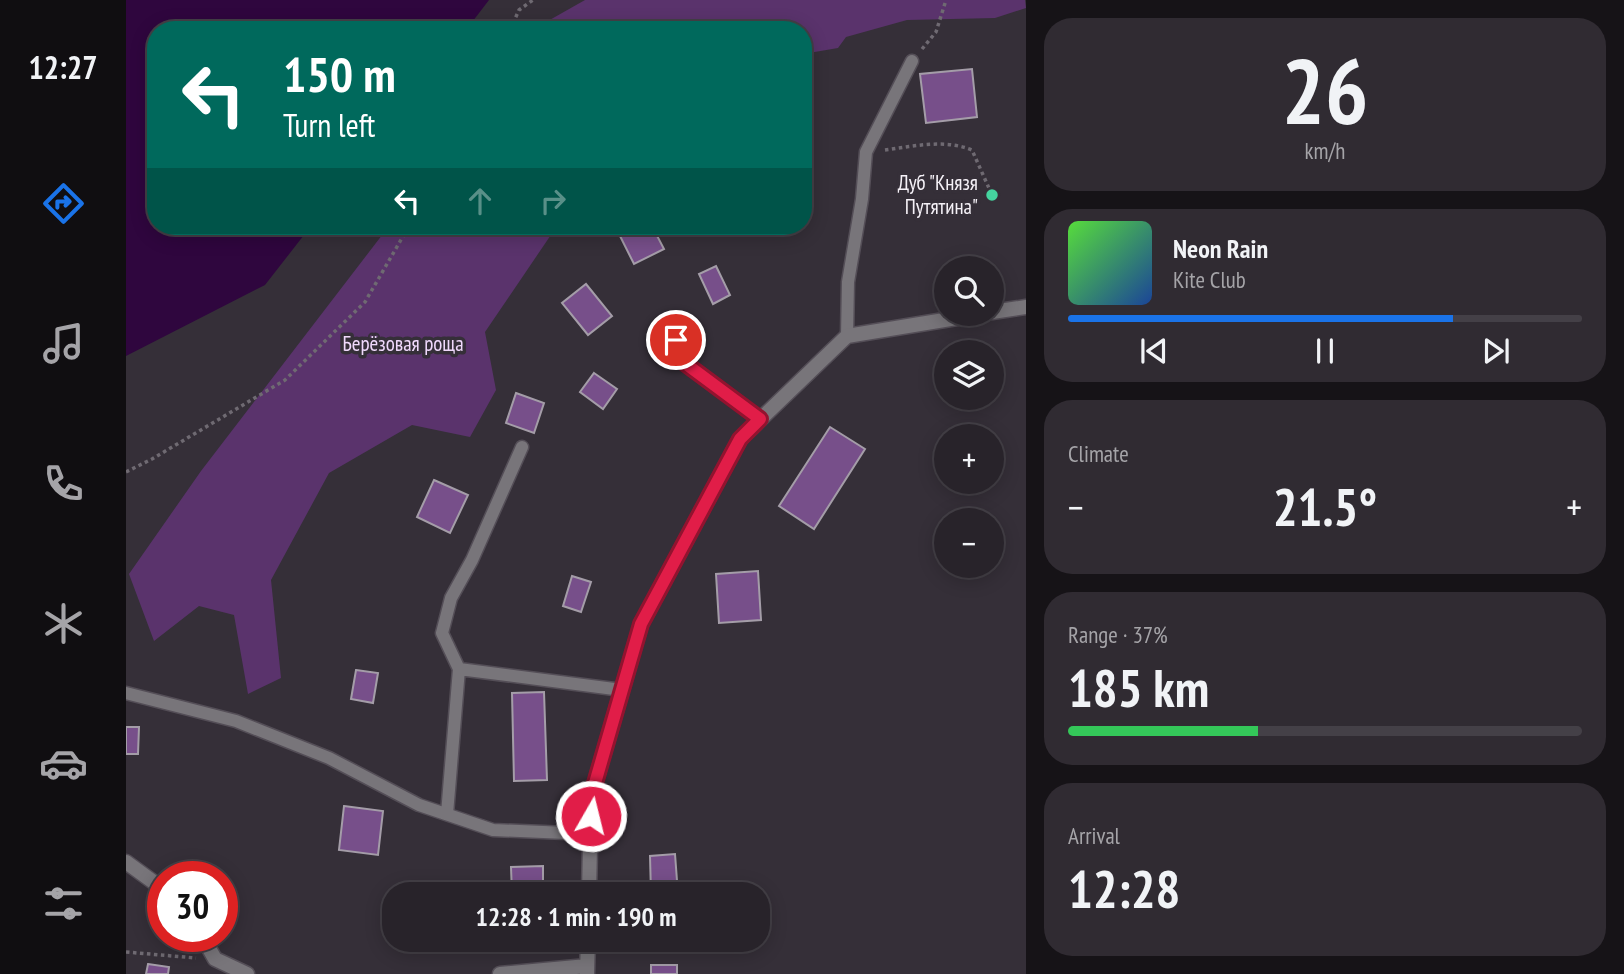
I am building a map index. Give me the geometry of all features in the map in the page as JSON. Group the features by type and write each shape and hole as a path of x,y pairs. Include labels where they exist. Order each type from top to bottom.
{"street":[{"path":"1004,310 1026,307"},
{"path":"589,882 591,797 641,624 740,439 847,336 934,322"},
{"path":"126,862 147,877"},
{"path":"211,952 215,959 247,974"},
{"path":"500,974 587,970 588,952"}],"lane":[{"path":"847,336 848,282 863,199 866,152 912,61"},
{"path":"676,340 686,364"},
{"path":"662,357 686,364 760,419"},
{"path":"447,814 460,669 442,633 451,598 472,560 522,447"},
{"path":"460,669 622,690"},
{"path":"126,693 236,721 329,758 419,805 493,830 590,834"}],"path":[{"path":"514,21 519,10 533,0"},
{"path":"912,61 936,32 946,0"},
{"path":"866,152 943,144 972,150 992,195"},
{"path":"126,472 285,380 365,302 404,235"},
{"path":"126,952 215,959"}],"green space":[{"path":"585,0 1025,0 1026,8 995,18 907,20 846,37 838,48 812,52 812,21 548,21"},
{"name":"Берёзовая роща","path":"382,235 551,235 485,332 496,390 470,437 412,425 329,473 271,580 281,678 248,694 234,615 199,606 154,641 129,574 201,471"}],"shaded area":[{"path":"126,0 489,0 473,21 147,21 147,235 304,235 265,285 126,356"}],"building":[{"path":"972,69 977,117 926,123 920,74"},
{"path":"620,235 657,235 664,249 634,264"},
{"path":"716,266 730,295 713,304 699,274"},
{"path":"586,284 612,316 588,335 562,303"},
{"path":"594,373 617,389 603,409 580,392"},
{"path":"516,393 544,403 534,433 506,423"},
{"path":"830,427 865,449 814,529 779,506"},
{"path":"434,480 468,495 450,533 417,517"},
{"path":"758,571 761,620 719,623 716,574"},
{"path":"572,576 591,582 581,612 563,606"},
{"path":"356,670 378,673 373,703 351,699"},
{"path":"544,692 547,780 514,781 512,693"},
{"path":"126,727 139,727 138,754 126,754"},
{"path":"344,806 383,811 378,855 339,850"},
{"path":"675,854 677,882 651,882 650,856"},
{"path":"543,866 543,882 512,882 511,867"},
{"path":"148,964 169,967 168,974 146,974"},
{"path":"651,965 677,965 677,974 651,974"}],"place":[{"name":"Дуб \"Князя Путятина\"","path":"992,195"}],"route":[{"path":"591,816 591,797 641,624 740,439 760,419 686,364 676,340"}]}
